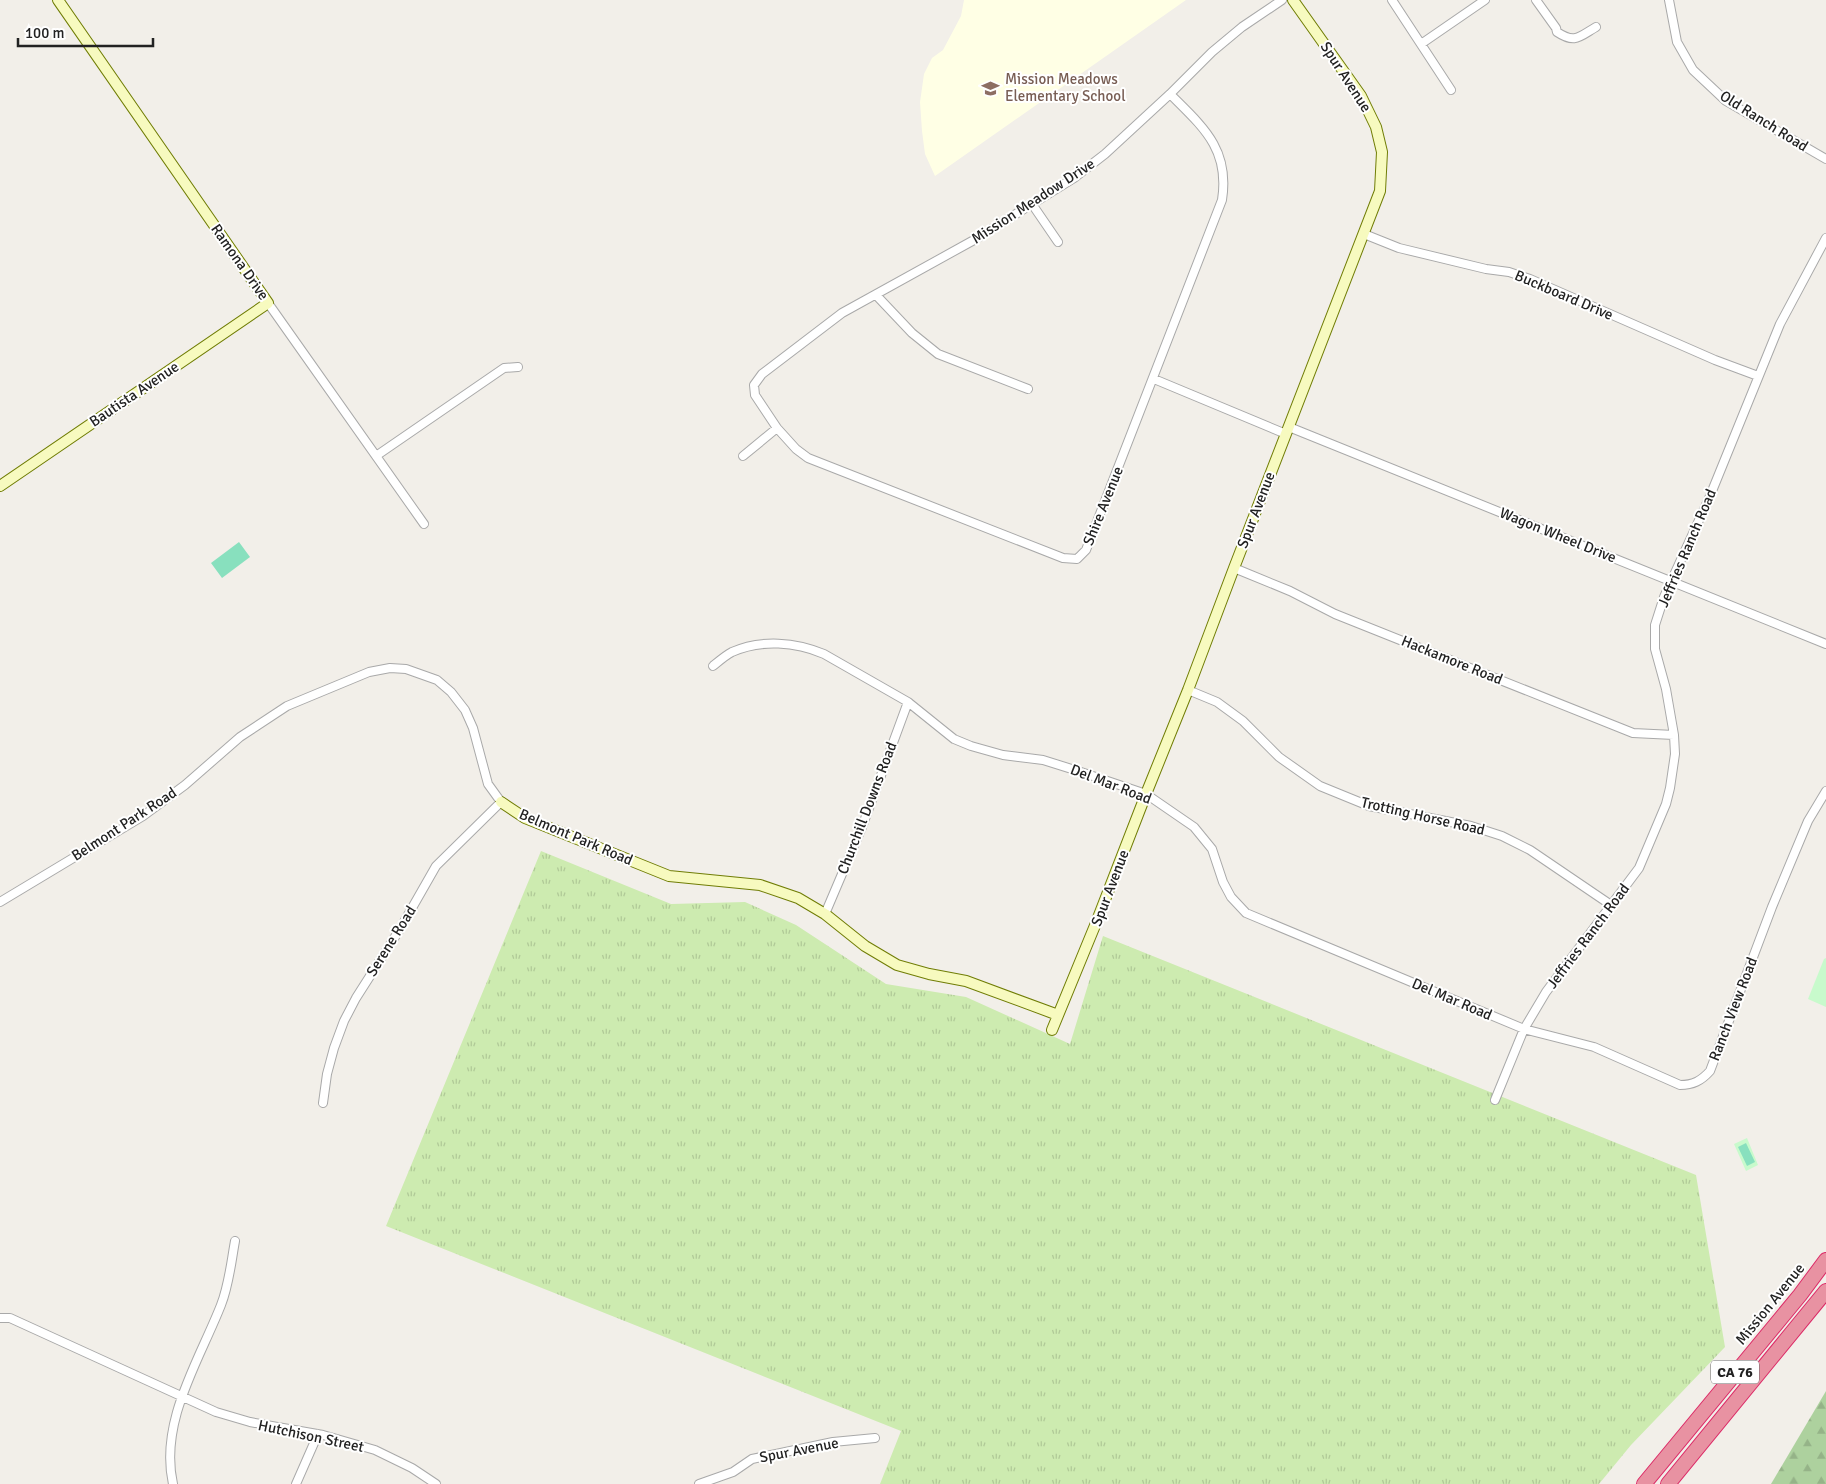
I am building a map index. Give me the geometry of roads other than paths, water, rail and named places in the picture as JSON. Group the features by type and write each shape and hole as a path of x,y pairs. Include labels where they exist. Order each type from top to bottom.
{"highway":[{"name":"Mission Avenue","path":"1644,1484 1800,1295 1826,1260"},
{"name":"CA 76","path":"1668,1484 1826,1291"}],"street":[{"name":"Ramona Drive","path":"58,0 424,524"},
{"name":"Mission Meadow Drive","path":"762,374 842,313 974,240 1074,178 1105,154 1212,52 1282,0"},
{"name":"Spur Avenue","path":"1052,1030 1188,690 1380,190 1382,152 1376,127 1361,96 1294,0"},
{"path":"1392,0 1451,90"},
{"path":"1421,44 1485,0"},
{"path":"1536,0 1557,32 1567,39 1575,40 1596,28"},
{"name":"Old Ranch Road","path":"1669,0 1677,42 1693,70 1726,101 1826,159"},
{"name":"Shire Avenue","path":"762,374 754,385 755,395 777,428 808,458 1063,558 1077,559 1086,550 1222,200 1224,188 1222,162 1211,139 1170,94"},
{"path":"1032,204 1058,242"},
{"name":"Buckboard Drive","path":"1364,234 1399,248 1486,269 1509,272 1530,279 1715,360 1758,376"},
{"name":"Jeffries Ranch Road","path":"1495,1100 1524,1029 1546,992 1639,868 1666,804 1675,754 1674,735 1666,690 1655,648 1656,625 1664,597 1710,496 1780,324 1826,238"},
{"path":"876,294 912,333 938,354 1028,389"},
{"name":"Bautista Avenue","path":"0,486 268,302"},
{"path":"376,456 504,368 518,367"},
{"name":"Wagon Wheel Drive","path":"1154,379 1672,581 1826,644"},
{"path":"742,456 777,428"},
{"name":"Hackamore Road","path":"1234,568 1290,591 1336,614 1632,733 1674,735"},
{"name":"Del Mar Road","path":"714,666 731,652 751,646 795,645 810,648 824,654 908,702 954,739 1003,755 1043,760 1146,794 1194,827 1212,850 1223,882 1231,897 1246,913 1524,1029"},
{"name":"Belmont Park Road","path":"0,902 142,816 185,786 240,736 287,706 369,672 390,668 406,669 437,680 451,692 466,710 473,728 488,784 500,802 525,818 669,876 760,885 798,898 824,914 865,946 897,965 928,974 966,981 1058,1015"},
{"name":"Trotting Horse Road","path":"1188,690 1217,702 1243,721 1279,757 1320,786 1369,806 1471,826 1502,836 1530,850 1611,905"},
{"name":"Churchill Downs Road","path":"824,914 862,827 908,702"},
{"name":"Ranch View Road","path":"1524,1029 1594,1047 1680,1085 1688,1085 1701,1080 1710,1071 1772,907 1808,821 1826,791"},
{"name":"Serene Road","path":"323,1103 327,1074 334,1048 344,1021 356,998 400,929 436,866 500,802"},
{"path":"173,1484 169,1457 171,1438 182,1396 222,1304 229,1279 235,1242"},
{"name":"Hutchison Street","path":"0,1318 10,1318 216,1412 250,1422 318,1434 375,1450 412,1468 436,1484"},
{"path":"296,1484 318,1434"},
{"name":"Spur Avenue","path":"699,1484 733,1472 752,1459 833,1442 875,1438"}],"place":[{"name":"Mission Meadows Elementary School","path":"991,88"}]}
